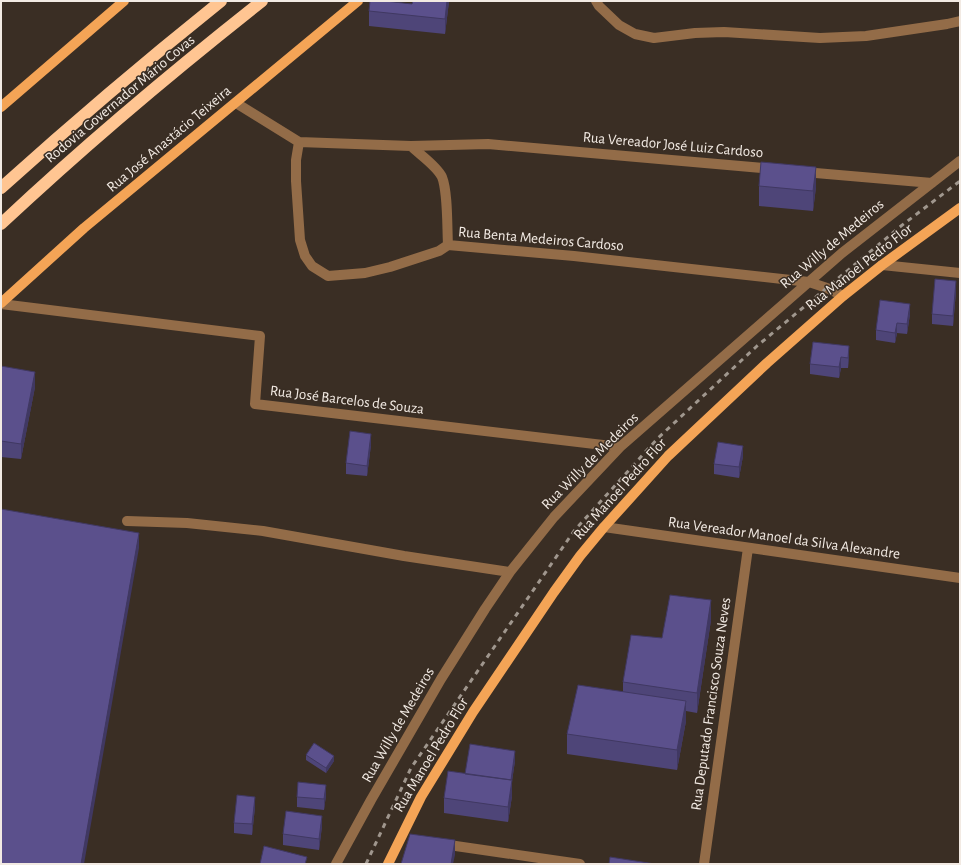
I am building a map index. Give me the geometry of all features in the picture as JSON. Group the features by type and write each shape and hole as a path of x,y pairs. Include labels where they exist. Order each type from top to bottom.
{"highway":[{"name":"Rodovia Governador Mário Covas","path":"1,188 114,88 221,1"},
{"name":"Rodovia Governador Mário Covas","path":"1,224 114,124 262,1"}],"main road":[{"path":"1,106 124,1"},
{"name":"Rua José Anastácio Teixeira","path":"1,304 84,228 358,1"},
{"name":"Rua Manoel Pedro Flor","path":"388,864 405,838 421,797 473,712 554,592 604,527 668,456 767,363 843,296 882,265 960,208"}],"street":[{"path":"596,1 618,25 635,34 654,38 695,33 724,32 820,38 866,36 960,21"},
{"path":"236,103 299,142 411,146"},
{"path":"299,142 296,160 296,181 300,240 305,256 312,266 328,276 365,273 390,267 439,251 448,245"},
{"name":"Rua Vereador José Luiz Cardoso","path":"411,146 488,144 781,170"},
{"name":"Rua Benta Medeiros Cardoso","path":"411,146 434,167 441,176 445,191 448,245 574,256 809,282 827,288 843,296"},
{"name":"Rua Willy de Medeiros","path":"336,864 441,679 510,572 554,517 620,447 842,253 960,161"},
{"path":"797,171 932,183"},
{"path":"882,265 960,273"},
{"name":"Rua José Barcelos de Souza","path":"1,304 260,336 255,404 620,447"},
{"path":"127,521 187,522 263,531 404,556 510,572"},
{"name":"Rua Vereador Manoel da Silva Alexandre","path":"604,527 960,578"},
{"name":"Rua Deputado Francisco Souza Neves","path":"704,864 748,548"},
{"path":"432,842 580,864"}],"building":[{"path":"370,1 412,4 413,1 447,1 445,19 369,11"},
{"path":"761,162 816,167 813,191 759,186"},
{"path":"935,279 956,281 953,316 932,314"},
{"path":"880,300 910,304 907,324 897,323 895,333 876,330"},
{"path":"813,342 849,346 848,358 841,357 839,367 810,364"},
{"path":"1,366 35,372 21,444 1,441"},
{"path":"350,431 371,434 367,466 346,463"},
{"path":"718,442 743,446 739,467 714,464"},
{"path":"1,509 139,533 81,864 1,864"},
{"path":"670,595 711,600 697,693 623,682 631,635 662,638"},
{"path":"578,685 686,701 677,750 567,734"},
{"path":"314,743 334,756 326,768 306,755"},
{"path":"470,744 515,751 511,780 465,774"},
{"path":"448,771 512,780 508,807 444,798"},
{"path":"298,782 326,785 324,799 297,797"},
{"path":"237,795 255,797 252,824 234,823"},
{"path":"286,811 322,816 319,839 283,834"},
{"path":"410,834 455,840 451,864 401,864"},
{"path":"264,846 307,857 305,864 260,864"},
{"path":"610,857 655,864 609,864"}],"railway":[{"path":"366,864 411,768 574,531 658,438 757,346 901,226 960,181"}]}
